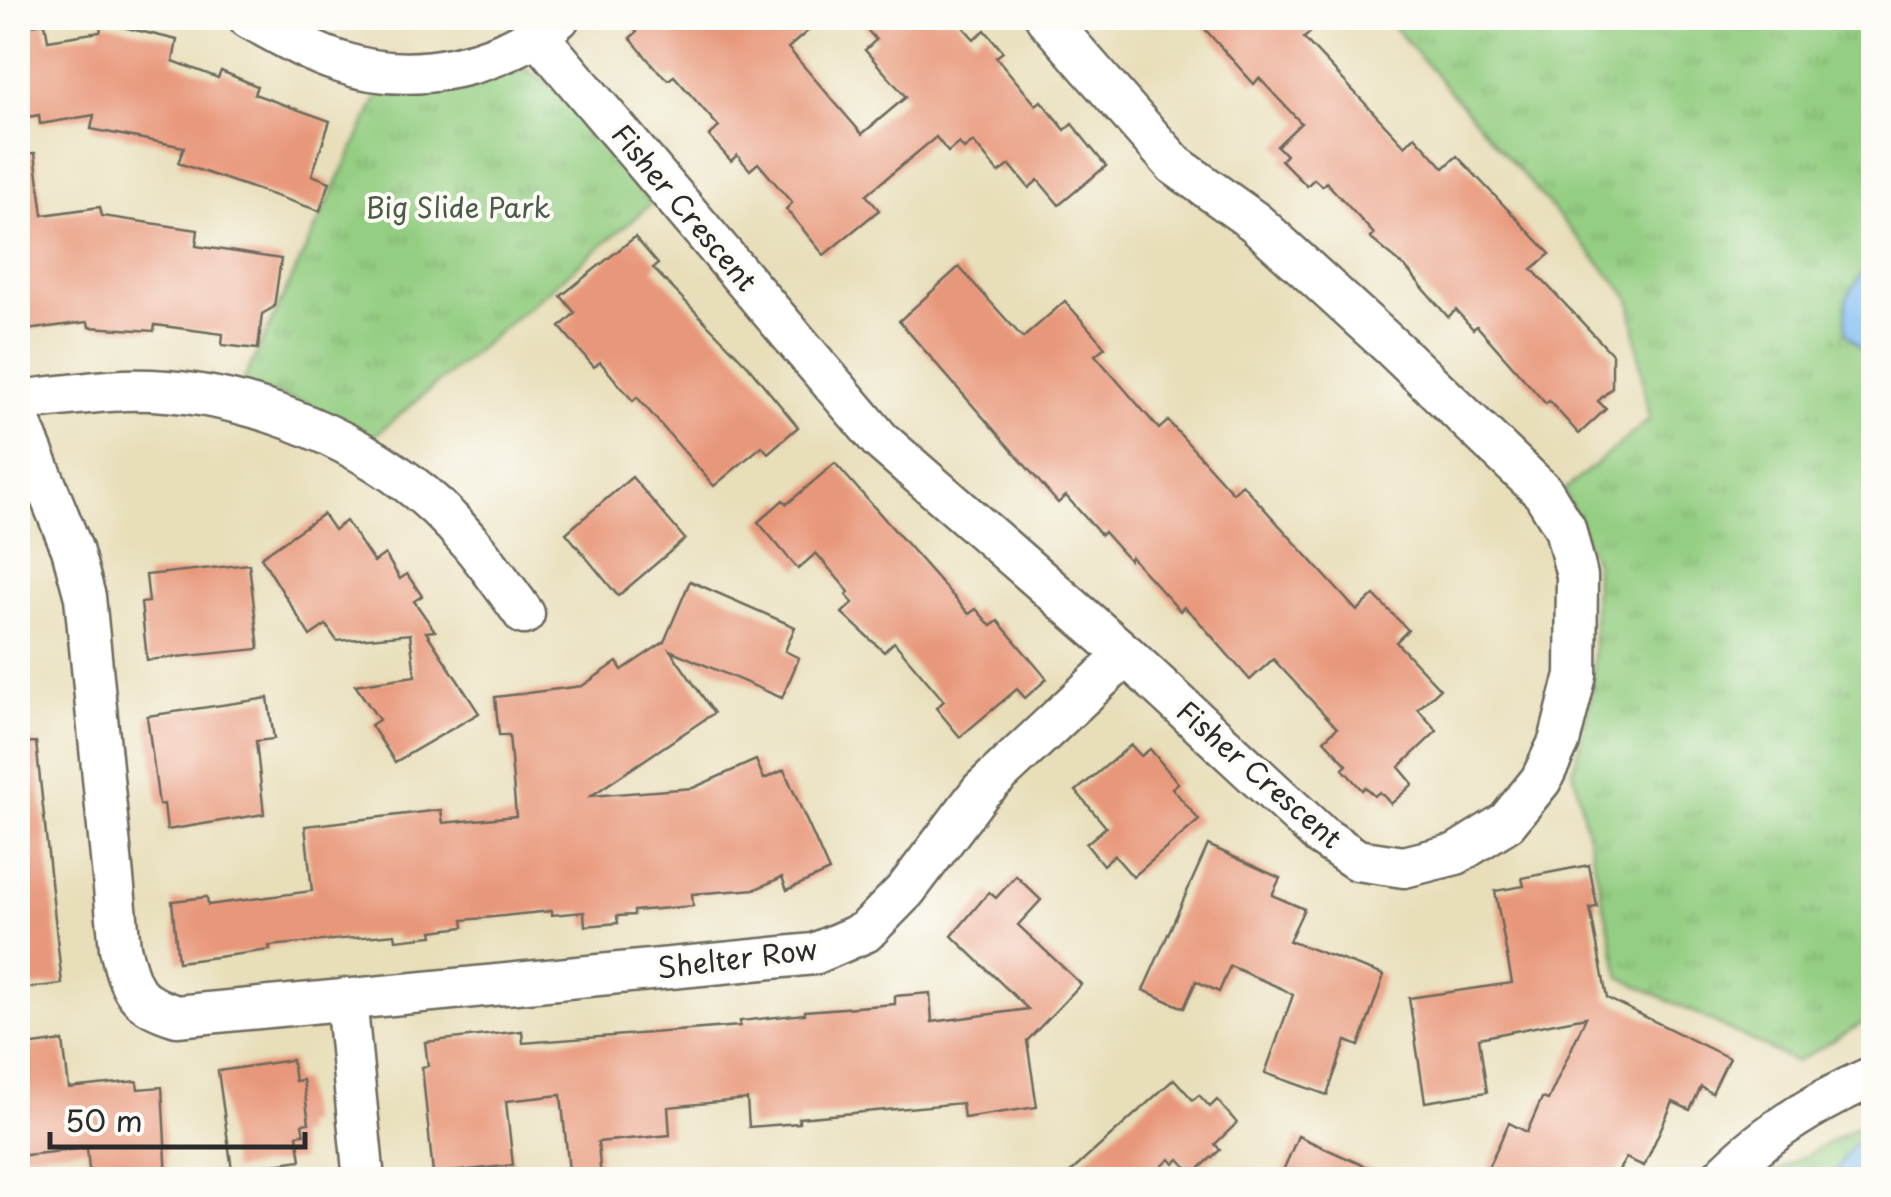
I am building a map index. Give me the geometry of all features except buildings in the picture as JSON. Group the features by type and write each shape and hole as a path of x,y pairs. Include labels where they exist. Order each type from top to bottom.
{"street":[{"path":"248,18 340,62 386,72 446,69 498,56 548,27"},
{"name":"Fisher Crescent","path":"548,27 880,440 1126,655 1320,835 1357,860 1404,866 1456,854 1506,822 1540,780 1559,742 1576,676 1576,576 1565,528 1543,492 1254,222 1175,166 1046,18"},
{"path":"18,400 126,390 192,396 274,412 344,444 410,484 480,554 524,614"},
{"name":"Shelter Row","path":"18,417 72,549 85,596 120,948 127,980 145,1006 177,1016 814,954 865,932 906,890 980,791 1126,655"},
{"path":"346,998 364,1180"},
{"path":"1720,1180 1745,1153 1817,1104 1874,1076"}],"green space":[{"path":"1386,18 1873,18 1873,1017 1796,1062 1620,977 1573,769 1593,689 1595,562 1564,490 1649,420 1630,298"},
{"name":"Big Slide Park","path":"527,70 556,88 651,204 371,439 311,405 242,384 380,92 418,90"},
{"path":"1873,1118 1873,1179 1761,1180"}],"water":[{"path":"1873,254 1873,360 1846,333 1846,300"},
{"path":"1873,1131 1873,1179 1835,1179 1848,1151"}]}
